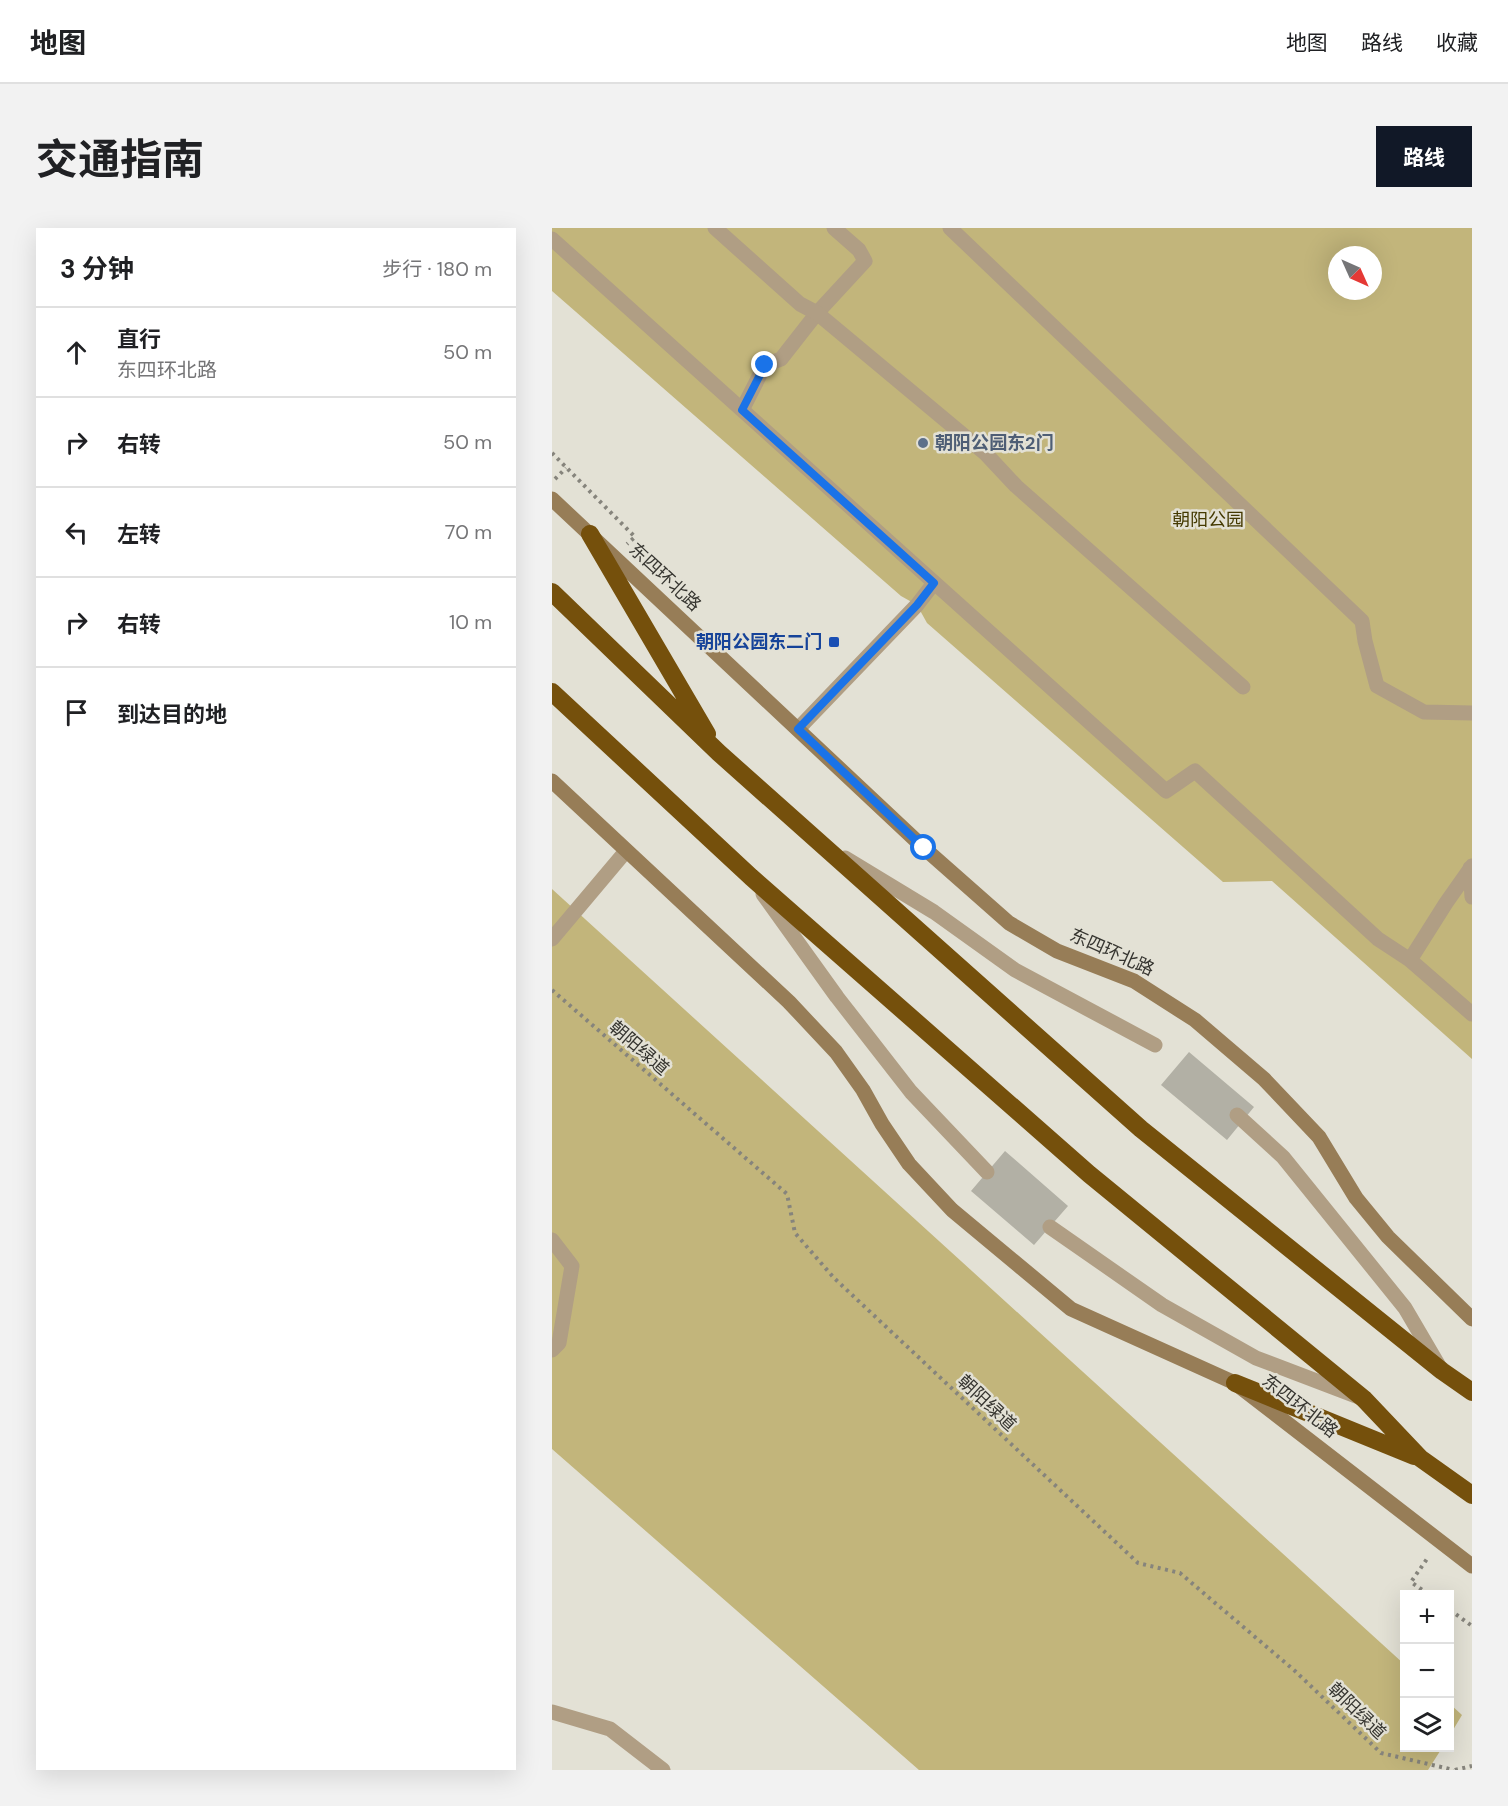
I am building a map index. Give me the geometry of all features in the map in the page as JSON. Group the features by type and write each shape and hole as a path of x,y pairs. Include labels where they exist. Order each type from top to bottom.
{"highway":[{"path":"590,534 719,753"},
{"path":"552,592 719,753 1141,1129 1442,1371 1472,1392"},
{"path":"552,692 751,877 1089,1174 1364,1399 1420,1458 1472,1495"},
{"path":"1235,1383 1420,1458"}],"street":[{"path":"715,228 800,304 817,313 986,454 1016,486 1243,687"},
{"path":"742,410 765,365 780,359 817,313 865,261 859,250 834,228"},
{"path":"950,228 1362,621 1377,686 1424,712 1472,713"},
{"path":"552,239 1166,791 1195,771 1378,939 1410,960 1472,1014"},
{"name":"东四环北路","path":"552,499 924,848 1009,923 1057,951 1134,981 1195,1020 1264,1079 1319,1137 1356,1198 1388,1237 1472,1319"},
{"path":"798,729 917,605 934,583"},
{"name":"东四环北路","path":"552,781 789,1002 836,1052 863,1090 882,1124 909,1164 951,1210 1071,1309 1235,1383 1472,1566"},
{"path":"820,843 934,912 1015,970 1155,1045"},
{"path":"552,939 626,851"},
{"path":"1410,960 1471,867"},
{"path":"1471,867 1472,897"},
{"path":"751,877 837,996 911,1092 987,1172"},
{"path":"1237,1115 1283,1157 1405,1308 1442,1371"},
{"path":"1050,1227 1162,1305 1246,1352 1364,1399"},
{"path":"552,1240 572,1266 559,1343 552,1350"},
{"path":"552,1712 610,1729 663,1770"}],"path":[{"path":"552,453 635,537"},
{"path":"552,482 566,468"},
{"name":"朝阳绿道","path":"552,990 787,1194 795,1233 834,1278 1138,1563 1180,1573 1295,1671 1381,1753 1455,1770 1472,1766"},
{"path":"1422,1590 1411,1582 1440,1541"},
{"path":"1454,1613 1472,1626"}],"green space":[{"name":"朝阳公园","path":"552,228 1472,228 1472,1059 1272,881 1223,882 927,623 917,605 901,596 552,291"},
{"path":"552,889 1400,1660 1400,1752 1439,1752 1428,1770 919,1770 552,1449"},
{"path":"1454,1708 1462,1715 1454,1728"}],"building":[{"path":"1189,1052 1254,1107 1227,1140 1161,1085"},
{"path":"1005,1151 1068,1206 1034,1245 971,1191"}],"place":[{"name":"朝阳公园东2门","path":"923,443"},
{"name":"朝阳公园东二门","path":"834,642"}],"route":[{"path":"765,365 742,410 934,583 917,605 798,729 924,848"}]}
